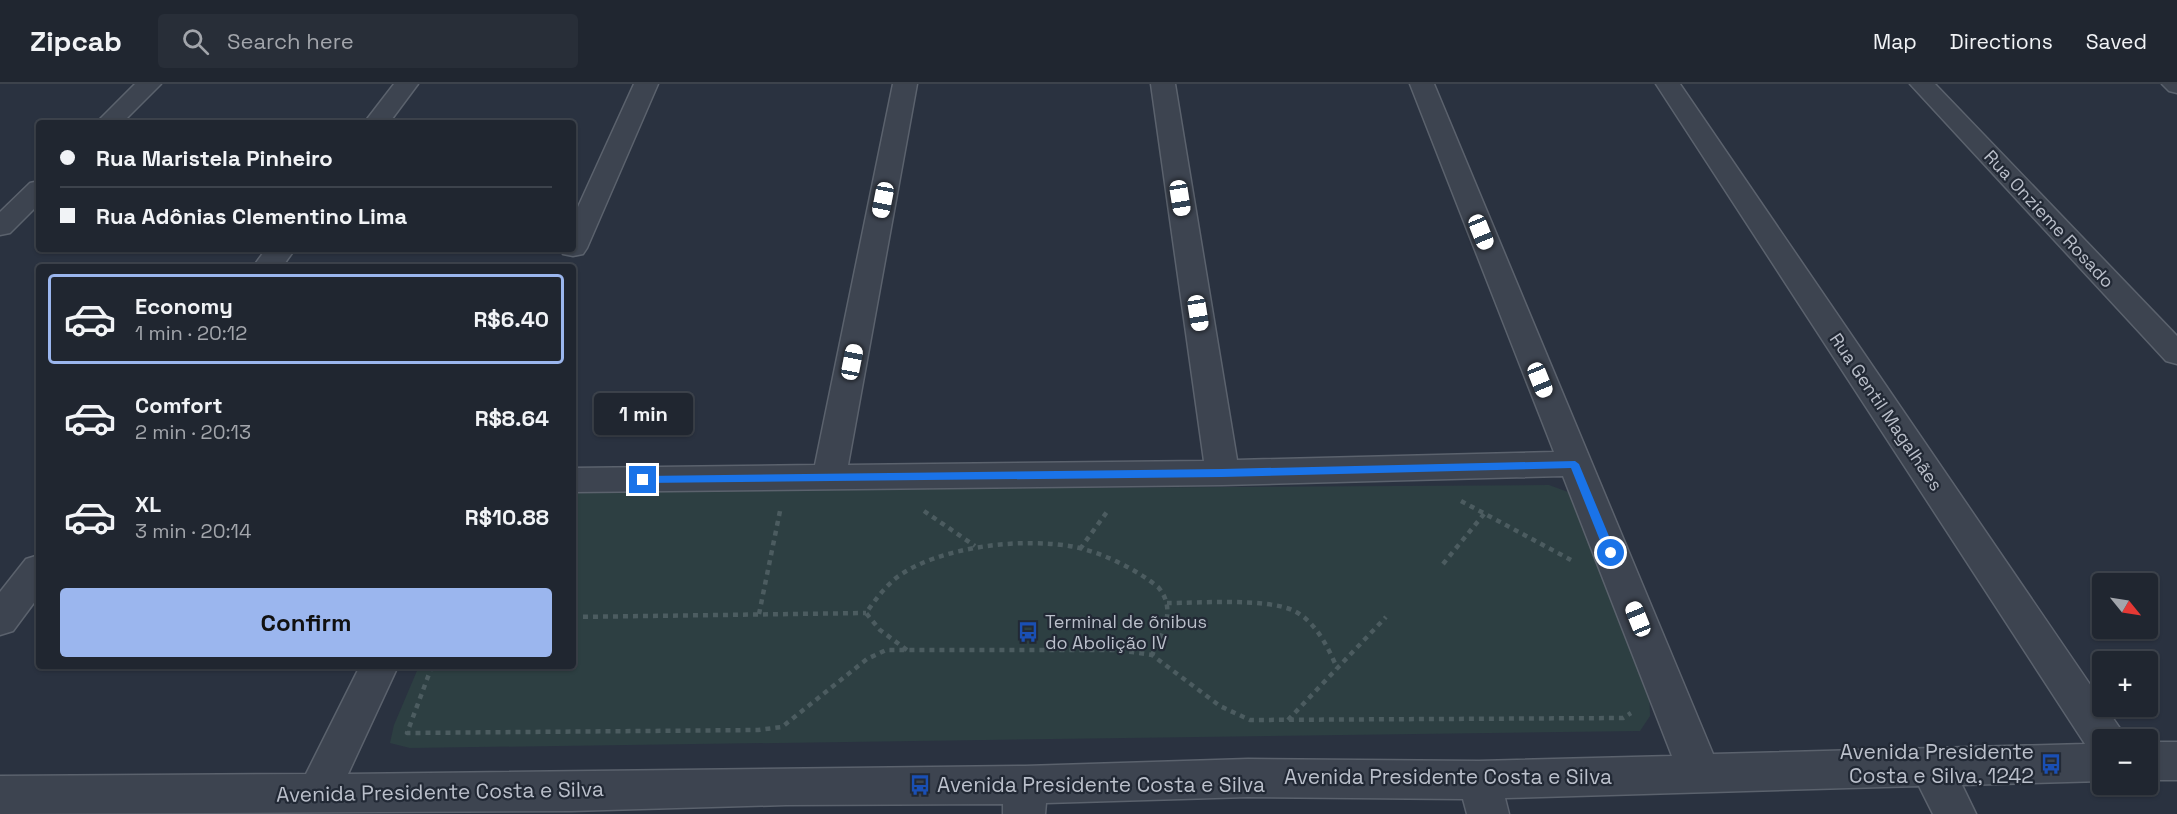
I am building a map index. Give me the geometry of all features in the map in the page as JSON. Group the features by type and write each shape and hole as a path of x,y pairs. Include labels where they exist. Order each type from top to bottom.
{"street":[{"path":"111,120 149,84"},
{"path":"378,120 406,84"},
{"path":"576,241 646,84"},
{"path":"829,478 905,84"},
{"path":"1162,84 1222,473"},
{"path":"1422,84 1701,774"},
{"name":"Rua Gentil Magalhães","path":"1668,84 2098,729"},
{"name":"Rua Onzieme Rosado","path":"1922,84 2177,354"},
{"path":"0,227 36,192"},
{"path":"269,264 279,252"},
{"path":"576,480 1222,473 1575,464"},
{"path":"0,620 36,573"},
{"path":"318,794 378,669"},
{"path":"2158,761 2177,761"},
{"name":"Avenida Presidente Costa e Silva","path":"0,795 113,805 318,794 568,803 786,786 1025,799 1248,778 1484,797 1701,774 2092,762"},
{"path":"1931,767 1955,814"}],"path":[{"path":"1456,499 1579,565"},
{"path":"1080,549 1112,505"},
{"path":"759,614 781,510"},
{"path":"922,510 976,547"},
{"path":"1443,564 1484,514"},
{"path":"866,613 876,594 912,569 942,554 976,547 1049,545 1080,549 1118,564 1158,586 1167,603 1168,618 1152,655"},
{"path":"1167,603 1273,606 1292,610 1311,624 1329,647 1337,668"},
{"path":"576,617 866,613"},
{"path":"866,613 880,630 908,650"},
{"path":"1288,720 1386,617"},
{"path":"431,669 407,733 418,735 758,730 782,727 867,659 886,650 1118,650 1152,655 1220,706 1250,720 1623,718 1635,711"}],"shaded area":[{"path":"1549,485 1568,492 1577,504 1649,691 1650,716 1640,731 410,748 390,743 394,725 418,669 576,669 576,491"}],"place":[{"name":"Terminal de õnibus do Abolição IV","path":"1028,632"},
{"name":"Avenida Presidente Costa e Silva, 1242","path":"2051,764"},
{"name":"Avenida Presidente Costa e Silva","path":"920,785"}],"route":[{"path":"643,480 1222,473 1575,464 1611,553"}]}
